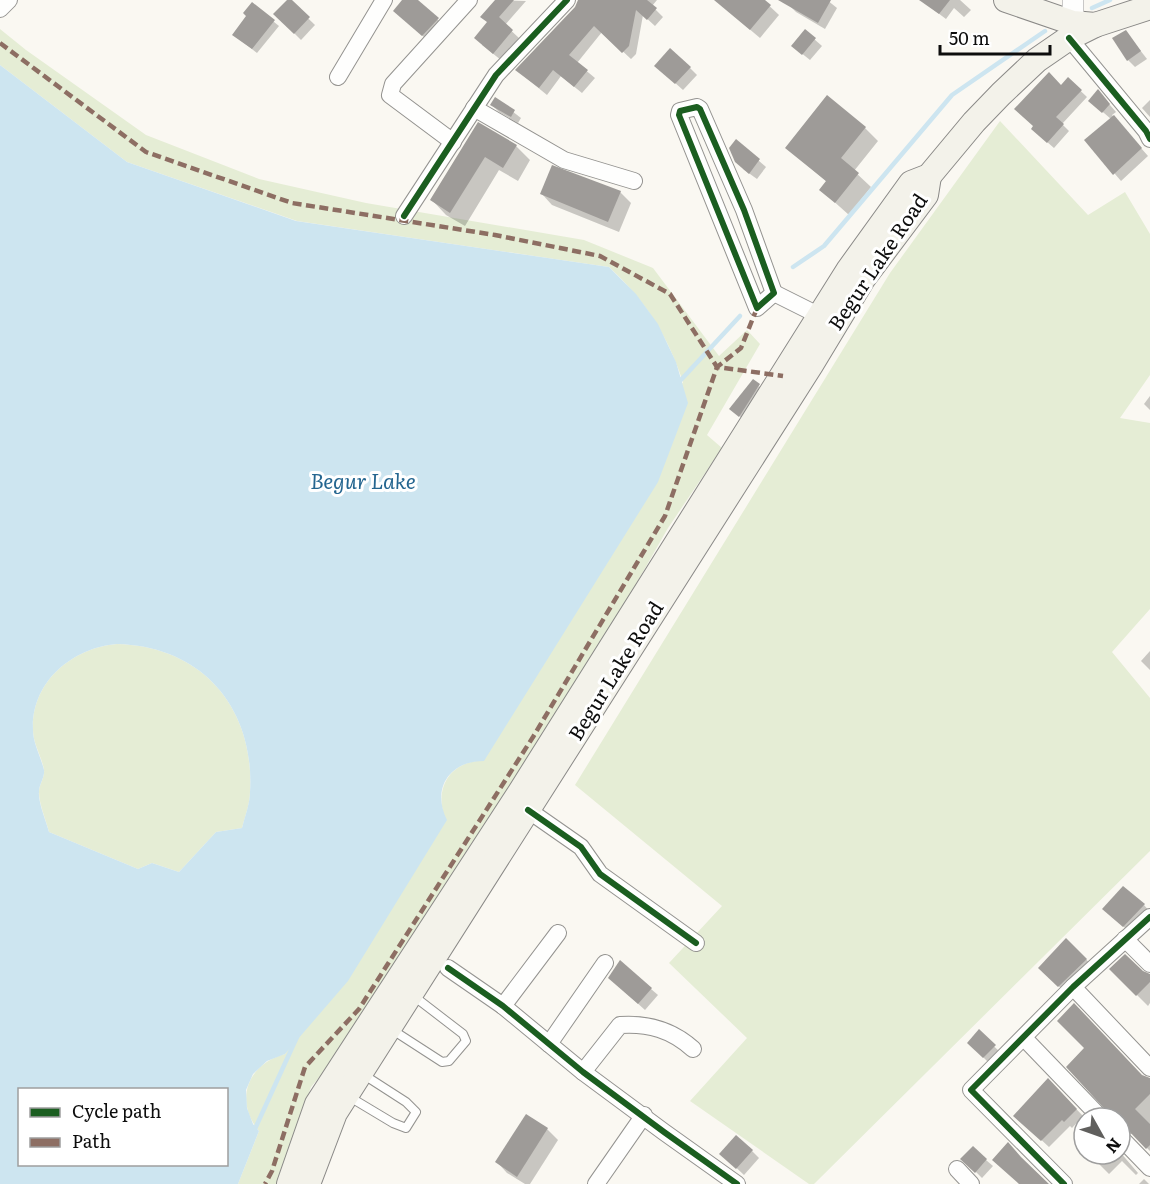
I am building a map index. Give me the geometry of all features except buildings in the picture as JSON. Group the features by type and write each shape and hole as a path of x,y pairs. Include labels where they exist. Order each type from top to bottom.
{"main road":[{"path":"1005,0 1076,12 1150,8"},
{"path":"929,176 974,122 1037,60 1076,12"},
{"name":"Begur Lake Road","path":"803,360 820,316 849,269 911,183 929,176"},
{"name":"Begur Lake Road","path":"308,1184 335,1113 389,1028 404,988 803,360 926,195 929,176"},
{"name":"Begur Lake Road","path":"289,1184 317,1104 404,988 528,810 660,586"}],"street":[{"path":"0,9 9,0"},
{"path":"338,77 384,0"},
{"path":"453,142 390,95 393,84 469,0"},
{"path":"404,216 496,75 567,0"},
{"path":"1076,12 1150,139"},
{"path":"774,293 757,308 679,114 680,111 697,107 700,109 744,210 774,293 820,316"},
{"path":"474,108 564,160 634,181"},
{"path":"528,810 581,847 600,874 696,943"},
{"path":"1064,1184 971,1090 1073,987 1150,917"},
{"path":"503,1006 558,933"},
{"path":"1125,939 1150,964"},
{"path":"549,1044 605,963"},
{"path":"448,968 503,1006 583,1072 737,1184"},
{"path":"1073,987 1150,1068"},
{"path":"583,1072 620,1025 632,1024 660,1028 681,1038 693,1049"},
{"path":"1024,1038 1089,1106"},
{"path":"596,1184 644,1115"},
{"path":"1132,1149 1150,1168"},
{"path":"957,1169 971,1184"}],"lane":[{"path":"389,1028 442,1062 449,1061 465,1041 463,1034 404,988"},
{"path":"346,1095 393,1124 406,1128 416,1112 406,1102 361,1073"}],"green space":[{"path":"0,29 146,135 259,179 366,203 584,240 653,268 719,356 747,330 760,344 707,435 722,448 668,528 587,670 351,1039 311,1087 277,1184 238,1184 259,1131 247,1108 248,1085 253,1075 261,1066 285,1054 443,812 442,794 448,778 459,767 476,761 683,382 670,349 654,320 634,292 609,267 297,221 127,162 0,65"},
{"path":"1000,121 1088,215 1125,192 1150,234 1150,375 1120,418 1150,423 1150,609 1112,652 1150,698 1150,851 814,1184 809,1184 690,1101 747,1038 669,963 722,906 575,785 890,273"},
{"path":"117,644 147,647 174,656 198,670 217,687 233,709 243,734 249,762 250,792 242,828 216,832 179,872 152,863 138,869 49,832 41,807 39,792 44,770 33,730 34,713 39,697 57,671 70,660 85,652"}],"water":[{"name":"Begur Lake","path":"0,65 127,162 296,221 609,267 636,294 658,324 676,362 688,403 658,482 484,761 462,766 447,778 441,797 447,820 348,981 285,1054 267,1061 253,1074 246,1090 247,1108 253,1124 259,1131 238,1184 0,1184","holes":["117,644 147,647 174,656 198,670 217,687 233,709 243,734 249,762 250,792 242,828 216,832 179,872 152,863 138,869 49,832 39,796 44,770 34,740 34,713 47,683 70,660 85,652"]}],"waterway":[{"path":"1092,8 1110,0"},
{"path":"793,267 824,246 952,95 1045,31"},
{"path":"679,382 740,316"},
{"path":"254,1131 297,1037"}],"marked path":[{"path":"0,43 146,152 292,203 495,235 600,256 670,294 717,367 665,516 533,737 359,1009 305,1067 272,1171 265,1184"},
{"path":"757,308 741,348 717,367 783,376"}],"cycle path":[{"path":"404,216 496,75 567,0"},
{"path":"1069,38 1146,131 1150,139"},
{"path":"697,107 700,109 744,210 774,293 757,308 679,115 680,111 697,107"},
{"path":"528,810 581,847 600,874 696,943"},
{"path":"1064,1184 971,1090 1073,987 1150,917"},
{"path":"448,968 503,1006 583,1072 737,1184"}]}
